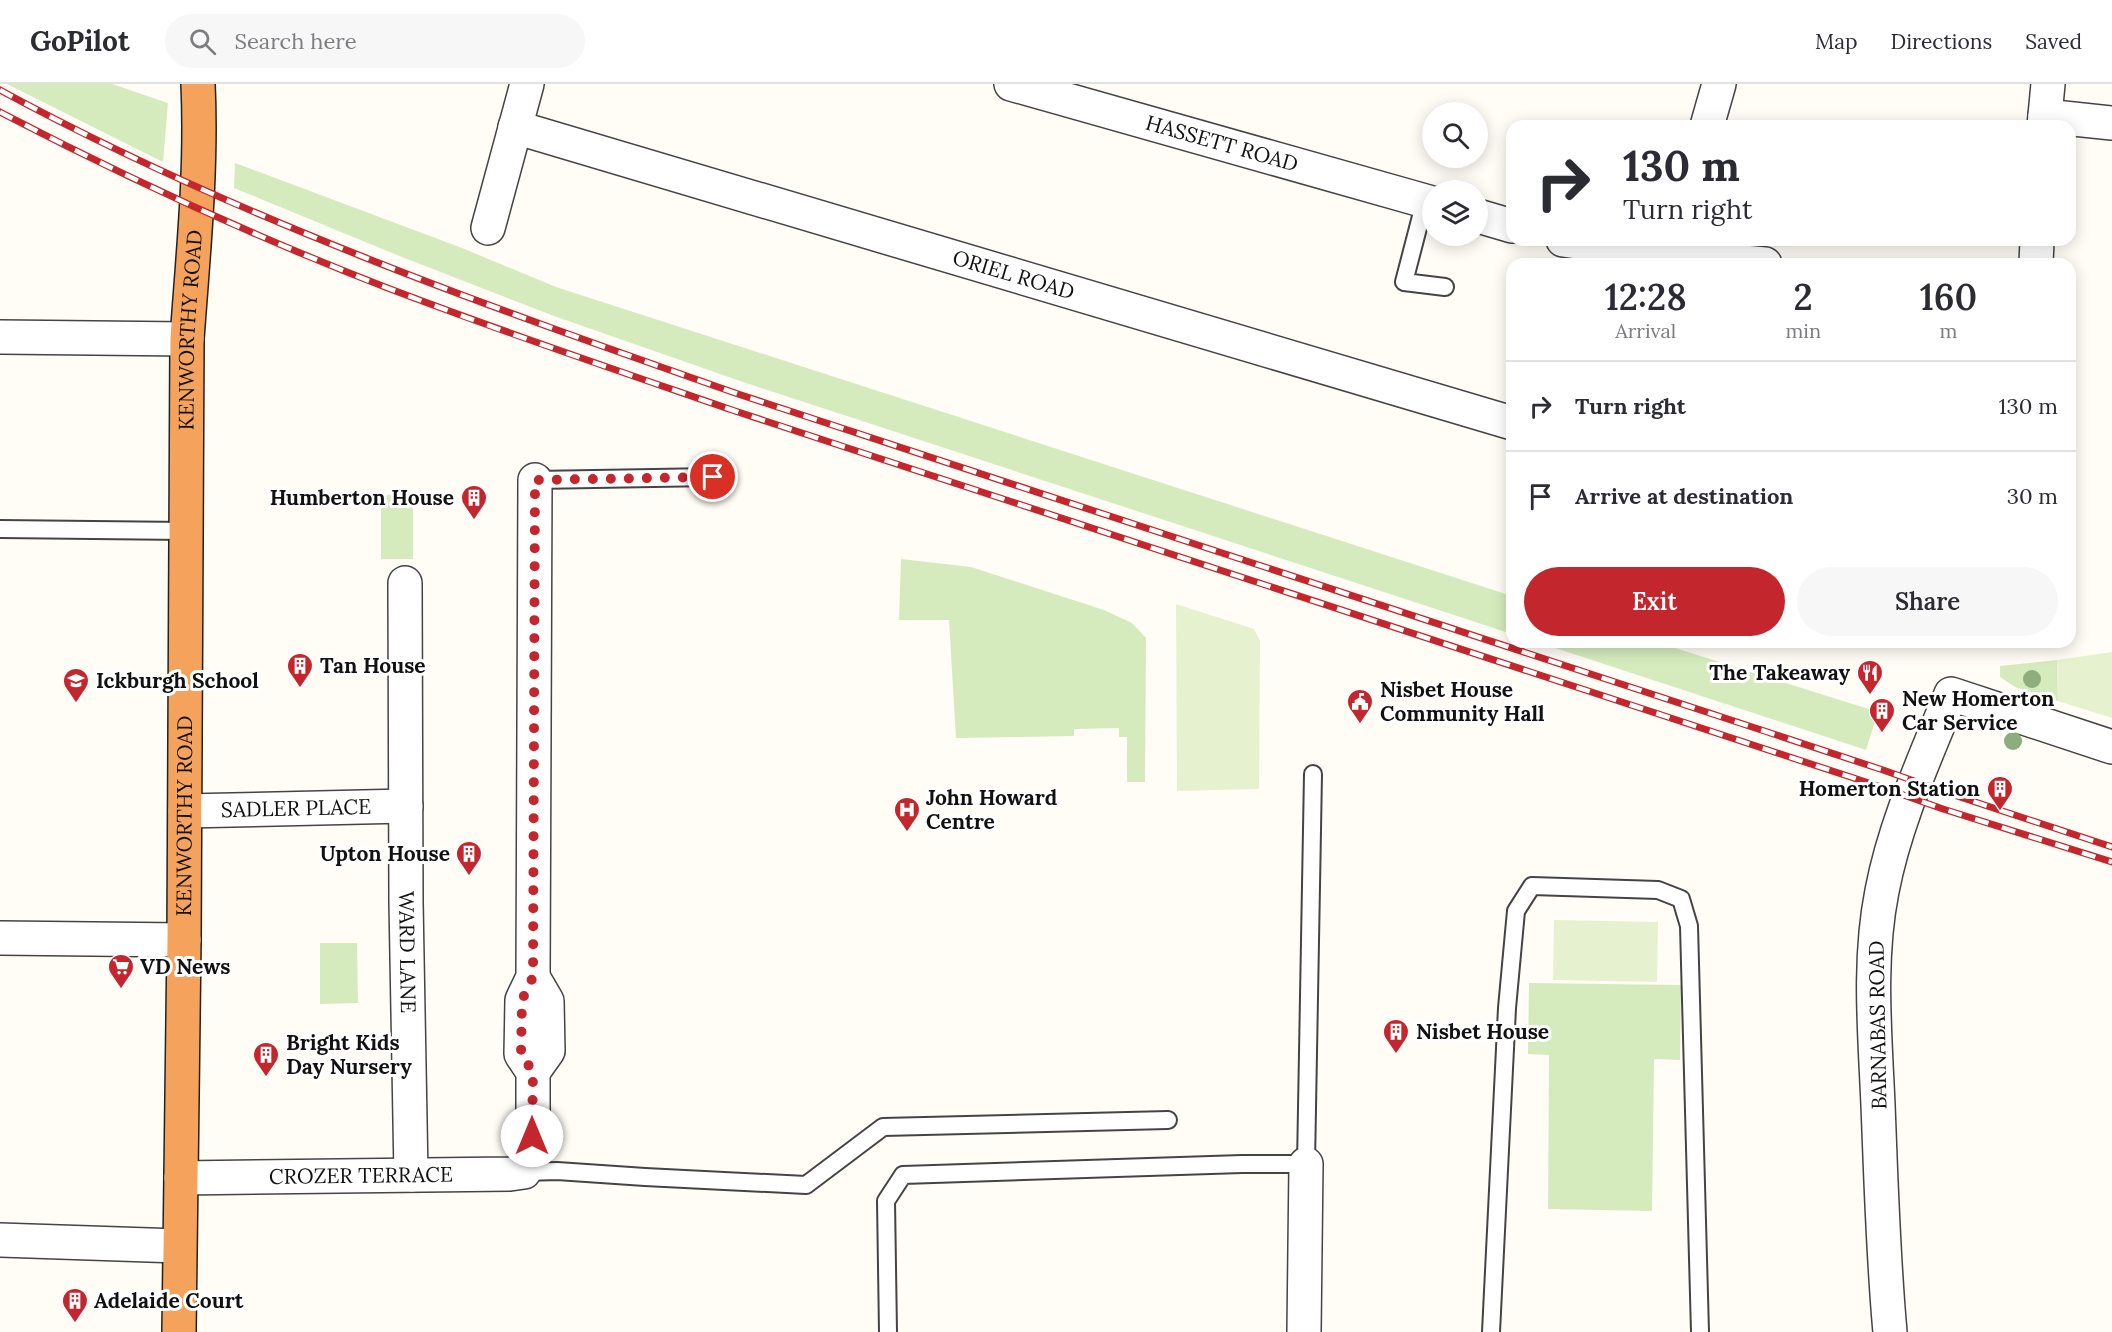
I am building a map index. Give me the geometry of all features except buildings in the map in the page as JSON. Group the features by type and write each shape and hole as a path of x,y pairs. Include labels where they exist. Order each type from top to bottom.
{"highway":[{"name":"KENWORTHY ROAD","path":"179,1332 184,940 187,339 195,240 198,84"}],"street":[{"path":"488,228 527,84"},
{"name":"HASSETT ROAD","path":"1011,84 1422,200"},
{"path":"1709,120 1719,84"},
{"path":"2046,108 2112,123"},
{"name":"ORIEL ROAD","path":"515,127 1506,421"},
{"path":"1488,219 1506,224"},
{"path":"1643,246 1729,258"},
{"path":"0,337 187,339"},
{"path":"528,1165 533,1072 548,1051 547,1001 533,977 535,480"},
{"name":"WARD LANE","path":"405,583 411,1175"},
{"name":"BARNABAS ROAD","path":"1890,1332 1873,956 1882,891 1896,835 1951,694 2112,747"},
{"name":"SADLER PLACE","path":"185,811 406,806"},
{"path":"0,938 184,940"},
{"path":"1304,1332 1306,1164"},
{"name":"CROZER TERRACE","path":"181,1178 411,1175 528,1165"},
{"path":"0,1240 179,1246"}],"lane":[{"path":"1422,224 1404,282 1445,287"},
{"path":"535,480 713,477"},
{"path":"0,529 186,531"},
{"path":"888,1332 886,1201 903,1175 1231,1164 1306,1164 1313,774"},
{"path":"1491,1332 1507,1008 1516,911 1532,886 1658,890 1680,898 1689,926 1700,1332"},
{"path":"528,1165 556,1171 806,1185 883,1127 1168,1120"}],"green space":[{"path":"7,84 112,84 168,103 163,162"},
{"path":"235,163 462,248 556,287 1506,594 1506,632 743,382 554,316 234,188"},
{"path":"381,495 413,495 413,559 381,559"},
{"path":"901,559 971,567 1104,610 1132,623 1146,638 1145,782 1127,782 1127,737 1119,737 1119,728 1074,729 1074,736 956,738 949,620 899,620"},
{"path":"1176,604 1254,629 1260,641 1259,789 1177,791"},
{"path":"1555,648 1675,648 1878,712 1866,750"},
{"path":"2112,652 2112,718 2058,701 2057,660"},
{"path":"2057,660 2058,701 2015,687 2000,677 2000,666"},
{"path":"1554,920 1658,922 1657,982 1553,980"},
{"path":"320,943 357,943 358,1003 320,1004"},
{"path":"1529,983 1681,985 1680,1060 1654,1059 1652,1211 1548,1209 1549,1055 1528,1054"}],"railway":[{"path":"0,90 179,179 270,219 456,293 738,394 1506,646"},
{"path":"0,112 94,160 238,226 336,268 515,335 732,410 1943,809 2112,862"},
{"path":"1511,648 2112,847"}],"place":[{"name":"Humberton House","path":"474,521"},
{"name":"Tan House","path":"300,689"},
{"name":"The Takeaway","path":"1870,696"},
{"name":"Ickburgh School","path":"76,704"},
{"name":"Nisbet House Community Hall","path":"1360,725"},
{"name":"New Homerton Car Service","path":"1882,734"},
{"name":"Homerton Station","path":"2000,812"},
{"name":"John Howard Centre","path":"907,833"},
{"name":"Upton House","path":"469,877"},
{"name":"VD News","path":"121,990"},
{"name":"Nisbet House","path":"1396,1055"},
{"name":"Bright Kids Day Nursery","path":"266,1078"},
{"name":"Adelaide Court","path":"75,1324"}],"route":[{"path":"532,1136 533,1072 521,1054 522,1000 533,977 535,480 713,477"}]}
